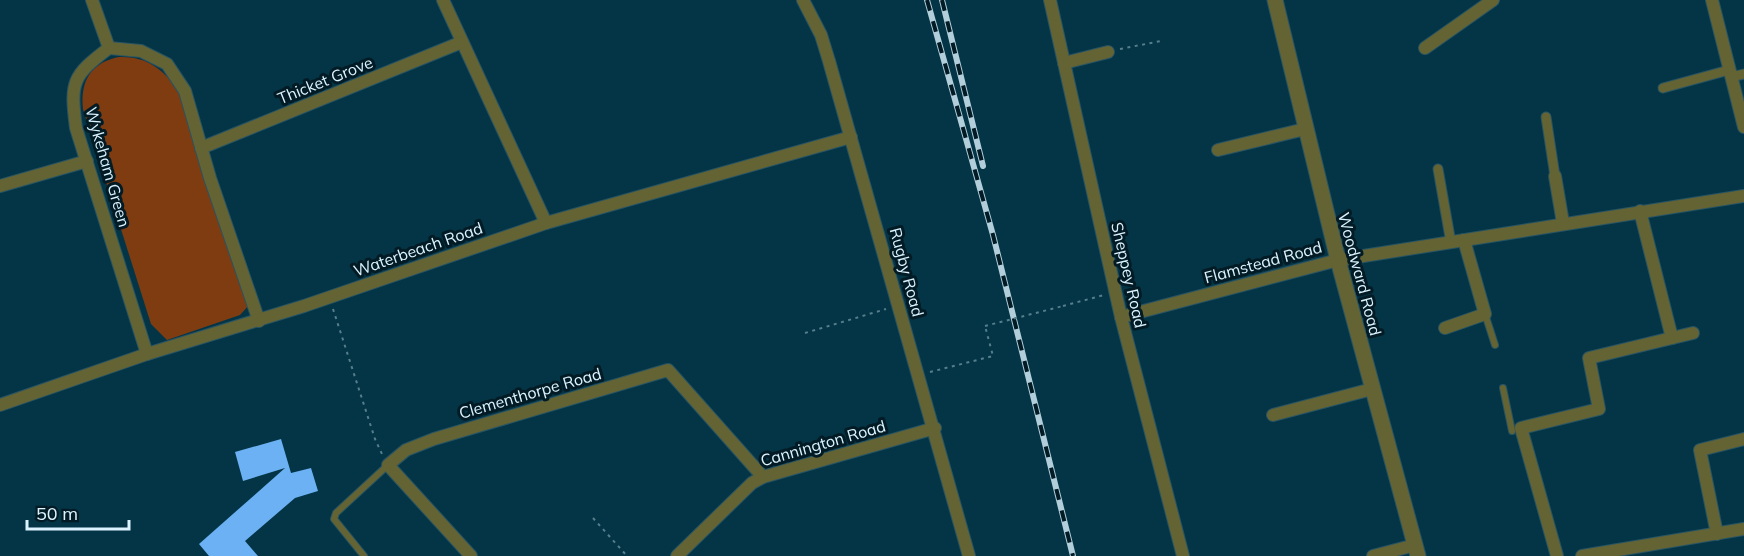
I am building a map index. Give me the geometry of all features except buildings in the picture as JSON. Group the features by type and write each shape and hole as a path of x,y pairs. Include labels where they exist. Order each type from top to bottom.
{"street":[{"path":"92,0 109,48 141,51 167,64 184,91 259,321"},
{"path":"443,0 546,223"},
{"name":"Rugby Road","path":"802,0 821,35 920,375 969,556"},
{"name":"Sheppey Road","path":"1050,0 1115,292 1183,556"},
{"name":"Woodward Road","path":"1275,0 1338,260 1417,550"},
{"path":"1712,0 1744,127"},
{"path":"1425,48 1487,2"},
{"name":"Thicket Grove","path":"201,148 462,42"},
{"name":"Wykeham Green","path":"109,48 83,67 71,92 76,128 147,354"},
{"path":"1064,63 1108,52"},
{"path":"1663,88 1730,74 1744,74"},
{"path":"1546,117 1563,223"},
{"path":"1218,150 1305,129"},
{"name":"Waterbeach Road","path":"0,405 147,354 259,321 546,223 851,137"},
{"path":"0,186 87,161"},
{"path":"1438,169 1451,243"},
{"name":"Flamstead Road","path":"1121,317 1338,260 1744,196"},
{"path":"1640,211 1672,338"},
{"path":"1445,328 1485,314 1464,240"},
{"path":"1557,556 1514,430 1599,409 1589,358 1693,333"},
{"name":"Clementhorpe Road","path":"388,465 406,450 434,439 668,370 763,477"},
{"path":"1273,415 1372,389"},
{"name":"Cannington Road","path":"677,556 752,483 763,477 934,428"},
{"path":"1717,534 1700,450 1744,440"},
{"path":"388,465 471,556"},
{"path":"1582,556 1661,550 1744,528"},
{"path":"1373,556 1417,550"}],"lane":[{"path":"1485,314 1495,345"},
{"path":"1503,388 1514,430"},
{"path":"364,556 334,519 336,513 388,465"}],"path":[{"path":"1108,52 1161,41"},
{"path":"920,375 993,356 985,326 1115,292"},
{"path":"330,297 375,439 388,465"},
{"path":"805,333 898,305"},
{"path":"593,518 627,556"}],"shaded area":[{"path":"119,57 129,57 152,64 177,87 249,305 240,315 167,340 151,324 83,109 83,90 89,75 101,64"}],"railway":[{"path":"927,0 993,235 1073,556"},
{"path":"942,0 983,166"}]}
